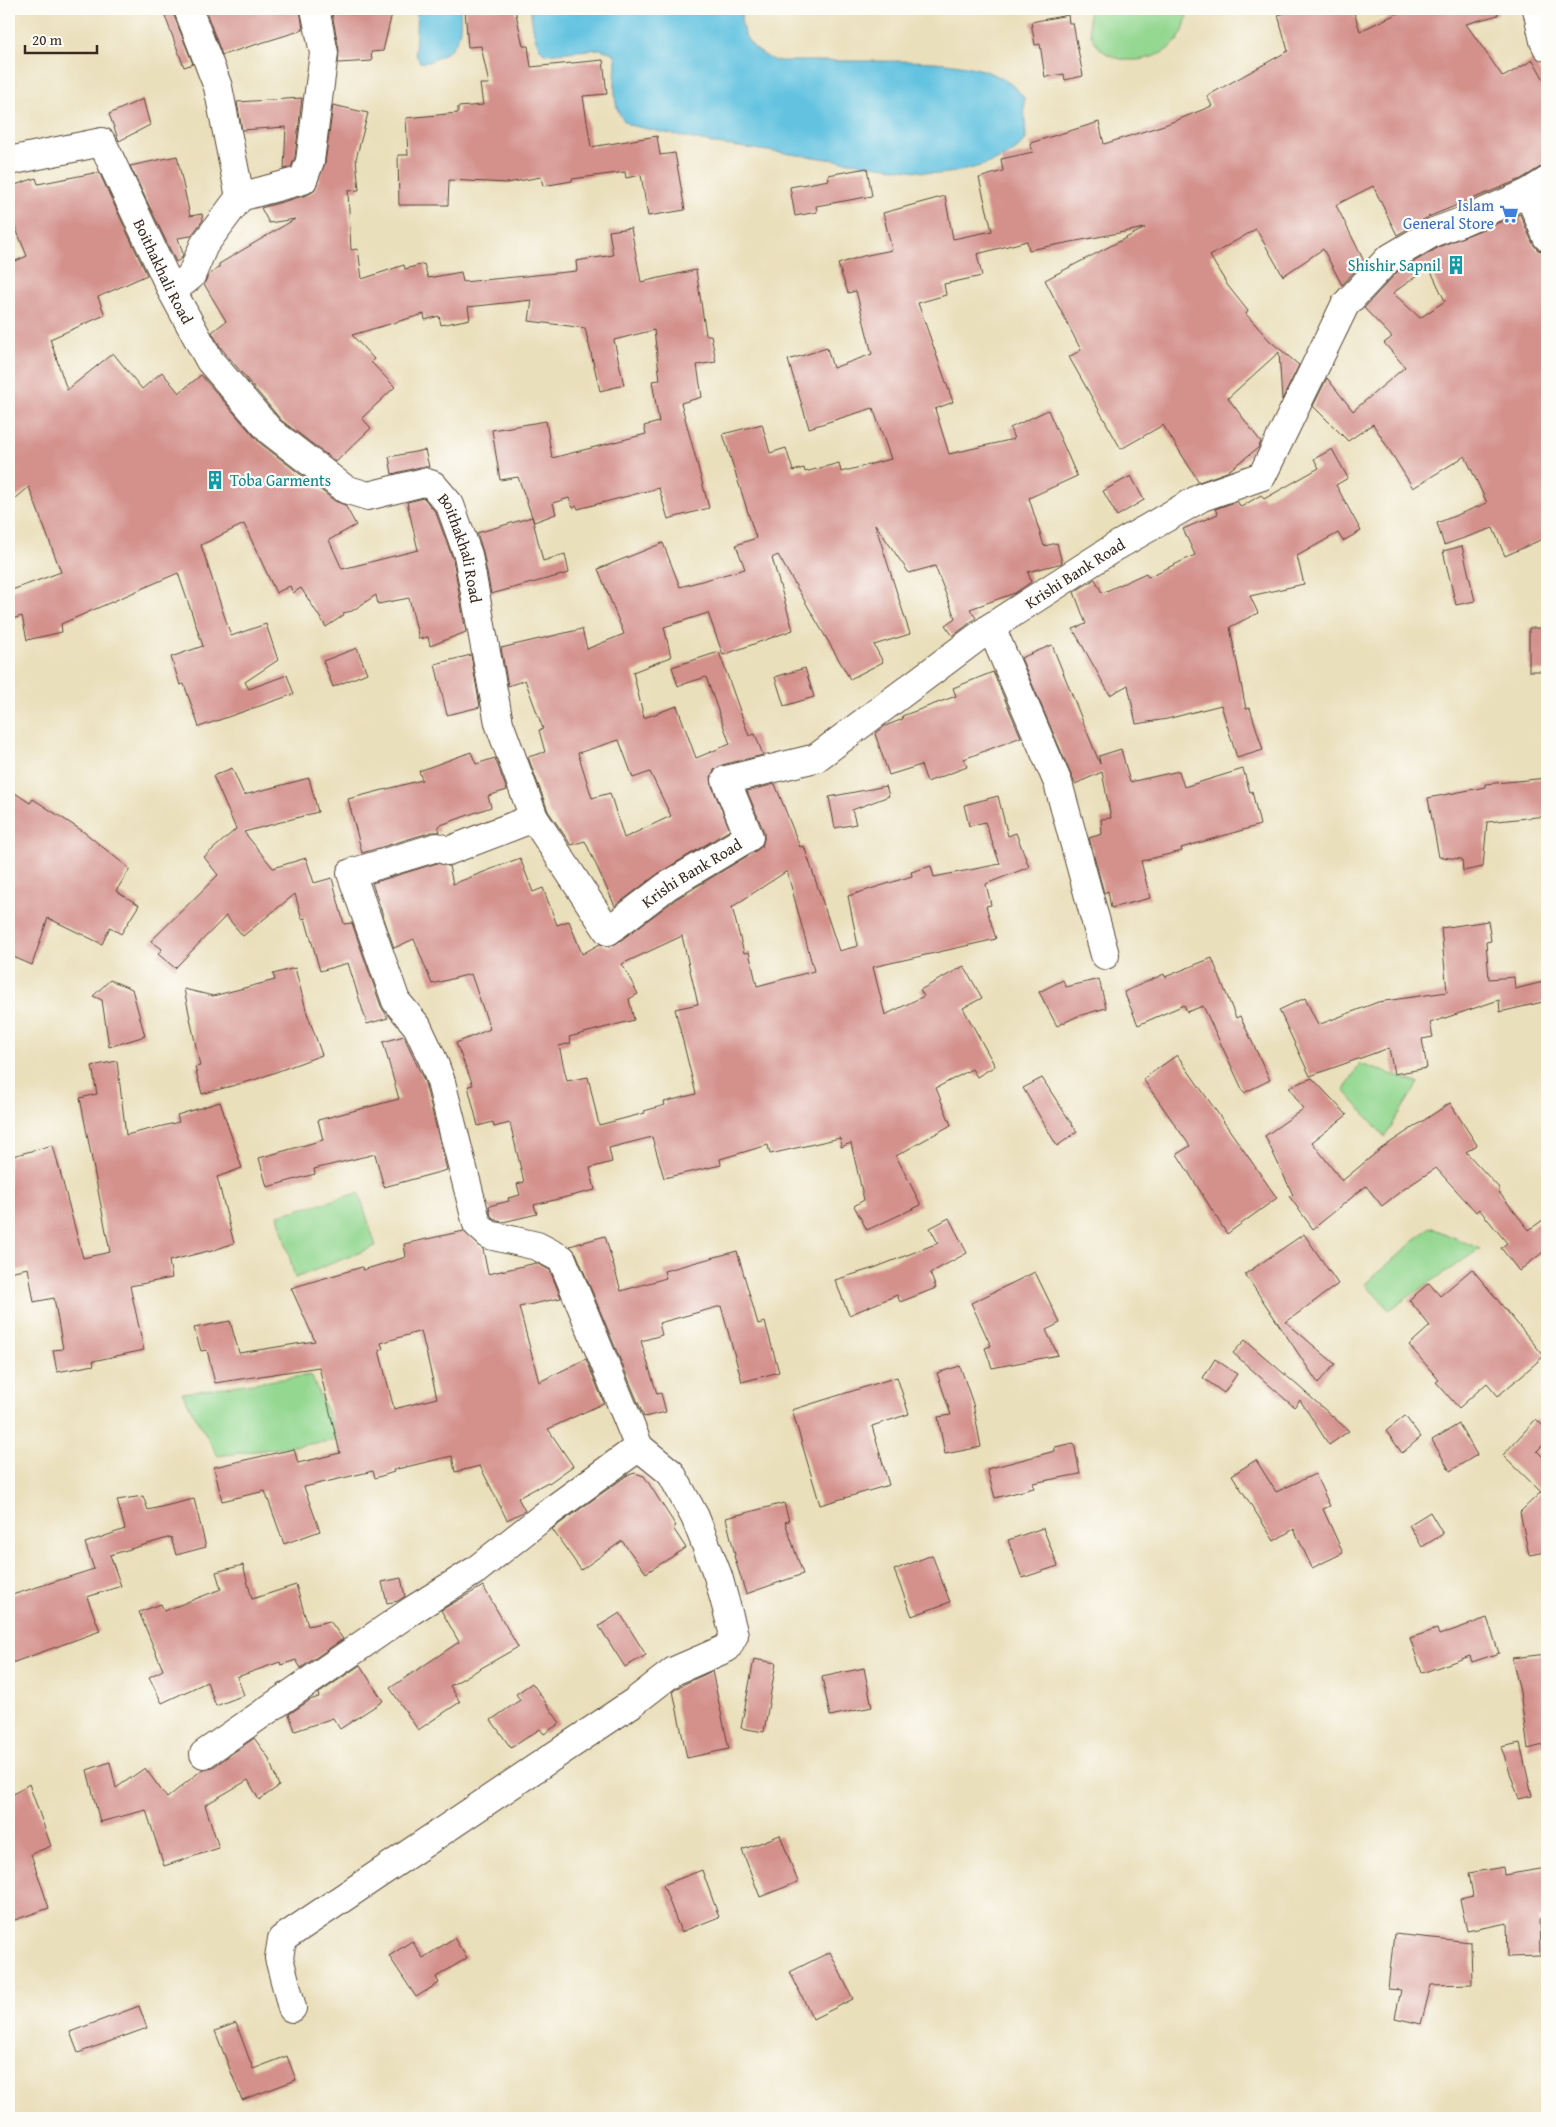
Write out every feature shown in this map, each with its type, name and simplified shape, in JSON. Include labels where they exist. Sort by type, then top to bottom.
[{"type":"street","points":[[188,9],[218,87],[240,197]]},
{"type":"street","points":[[172,291],[191,276],[204,245],[240,197],[303,180],[310,161],[324,52],[315,9]]},
{"type":"street","points":[[1536,9],[1547,47]]},
{"type":"street","name":"Boithakhali Road","points":[[9,161],[102,142],[172,291],[210,360],[270,430],[345,489],[368,496],[424,482],[433,485],[450,505],[468,555],[498,723],[534,818],[608,931]]},
{"type":"street","points":[[1538,187],[1547,237]]},
{"type":"street","name":"Krishi Bank Road","points":[[608,931],[667,886],[749,837],[726,780],[816,758],[991,627],[1115,547],[1202,497],[1262,476],[1345,305],[1388,259],[1434,232],[1461,222],[1538,187]]},
{"type":"street","points":[[991,627],[1058,783],[1105,955]]},
{"type":"street","points":[[292,2008],[280,1958],[282,1939],[634,1702],[674,1671],[727,1648],[734,1635],[718,1576],[695,1517],[671,1473],[639,1447],[562,1259],[537,1246],[489,1235],[478,1224],[441,1082],[417,1026],[396,1001],[351,873],[438,848],[448,851],[534,818]]},
{"type":"street","points":[[204,1754],[411,1611],[476,1570],[544,1516],[639,1447]]},
{"type":"green space","points":[[1089,9],[1187,9],[1187,13],[1185,24],[1179,37],[1170,48],[1157,55],[1143,59],[1128,60],[1114,57],[1102,50],[1093,39],[1089,21]]},
{"type":"green space","points":[[1360,1064],[1418,1083],[1385,1137],[1344,1090]]},
{"type":"green space","points":[[359,1193],[376,1246],[295,1278],[278,1215]]},
{"type":"green space","points":[[1430,1227],[1480,1249],[1389,1310],[1365,1284]]},
{"type":"green space","points":[[311,1375],[339,1440],[218,1456],[182,1393]]},
{"type":"water","points":[[417,9],[460,9],[460,31],[456,43],[452,48],[428,62],[420,62],[415,53]]},
{"type":"water","points":[[530,9],[742,9],[742,27],[748,41],[753,47],[775,61],[907,61],[952,64],[974,68],[994,74],[1011,84],[1024,98],[1026,139],[1020,147],[987,164],[961,171],[939,174],[716,144],[629,125],[623,119],[616,103],[616,58],[613,53],[600,49],[545,54],[536,39]]},
{"type":"building","points":[[205,9],[300,9],[303,30],[222,55]]},
{"type":"building","points":[[331,9],[393,9],[383,51],[371,52],[372,61],[338,63],[339,50]]},
{"type":"building","points":[[465,9],[515,9],[523,46],[528,46],[531,67],[603,60],[607,94],[583,96],[591,147],[657,136],[660,155],[675,153],[685,210],[648,216],[641,175],[626,178],[625,172],[572,179],[572,181],[543,186],[541,177],[507,183],[449,180],[448,205],[399,205],[398,155],[408,155],[406,118],[458,113],[458,107],[483,105],[480,84],[489,84],[481,46],[468,47]]},
{"type":"building","points":[[1298,9],[1353,9],[1360,31],[1407,9],[1497,9],[1498,15],[1466,24],[1503,77],[1533,60],[1547,85],[1547,166],[1539,168],[1521,179],[1428,217],[1397,235],[1373,186],[1336,205],[1364,261],[1342,285],[1323,249],[1283,276],[1256,229],[1210,256],[1228,286],[1248,311],[1246,314],[1270,341],[1299,365],[1282,400],[1279,352],[1228,398],[1261,442],[1258,448],[1227,472],[1199,482],[1163,425],[1121,449],[1069,357],[1081,350],[1045,280],[1145,228],[1029,250],[1027,241],[977,254],[982,276],[944,284],[946,295],[918,303],[953,402],[935,409],[949,454],[1014,439],[1010,428],[1048,410],[1077,476],[1029,498],[1044,546],[1057,543],[1062,563],[1028,572],[1031,582],[1015,593],[970,609],[976,618],[953,636],[945,625],[955,618],[935,566],[909,573],[875,524],[910,634],[874,645],[883,662],[850,679],[778,555],[772,558],[793,630],[723,655],[708,613],[664,627],[671,657],[633,672],[644,718],[677,706],[696,758],[730,744],[706,677],[678,686],[672,667],[719,652],[749,736],[755,734],[763,755],[722,765],[714,770],[711,777],[712,786],[730,830],[659,873],[615,906],[585,841],[571,845],[548,811],[528,757],[545,752],[539,730],[543,729],[525,680],[508,686],[501,648],[582,629],[587,649],[624,634],[598,569],[663,543],[680,587],[745,569],[736,545],[756,538],[723,434],[762,424],[770,453],[786,448],[793,471],[804,468],[805,472],[839,463],[841,472],[891,459],[873,408],[809,428],[788,360],[827,348],[833,368],[872,354],[856,291],[848,293],[838,264],[892,250],[883,213],[945,196],[953,239],[992,231],[979,178],[1003,171],[1001,159],[1033,152],[1030,143],[1099,122],[1104,144],[1167,124],[1212,106],[1207,96],[1288,51],[1278,15]],"holes":[[[619,740],[633,778],[650,772],[671,816],[624,838],[610,793],[592,798],[578,753]]]},
{"type":"building","points":[[173,13],[193,64],[184,67],[165,16]]},
{"type":"building","points":[[1068,15],[1069,23],[1073,23],[1083,76],[1065,80],[1064,74],[1045,77],[1040,44],[1035,45],[1031,22]]},
{"type":"building","points":[[302,98],[295,157],[291,167],[284,169],[286,127],[242,130],[237,102]]},
{"type":"building","points":[[143,99],[150,125],[119,141],[109,114]]},
{"type":"building","points":[[333,105],[368,113],[356,159],[359,190],[348,191],[351,250],[358,249],[362,279],[404,265],[405,269],[424,264],[428,278],[461,272],[463,282],[577,271],[576,261],[613,255],[609,231],[631,228],[641,282],[696,270],[706,335],[711,335],[716,362],[697,365],[702,397],[681,403],[709,508],[668,519],[659,488],[578,509],[577,506],[573,508],[569,498],[553,503],[556,514],[534,522],[518,477],[500,480],[492,430],[546,421],[552,458],[646,434],[644,426],[659,422],[652,381],[660,380],[654,330],[614,340],[624,385],[600,391],[585,328],[529,321],[532,300],[468,307],[470,319],[441,325],[439,316],[425,320],[424,314],[352,335],[374,359],[371,362],[395,387],[362,418],[371,428],[336,462],[281,420],[221,348],[212,332],[226,321],[204,284],[208,276],[219,267],[219,264],[295,219],[269,223],[261,208],[307,195],[314,191],[325,163]]},
{"type":"building","points":[[177,156],[190,216],[202,214],[203,220],[191,236],[178,238],[183,254],[181,259],[176,262],[130,166]]},
{"type":"building","points":[[867,168],[872,196],[816,206],[817,212],[795,216],[790,187],[829,180],[828,175]]},
{"type":"building","points":[[99,172],[147,275],[98,297],[105,315],[50,339],[67,390],[113,353],[142,389],[162,372],[179,393],[201,375],[260,443],[335,501],[345,505],[356,525],[329,540],[342,569],[418,550],[407,502],[424,498],[436,513],[453,559],[466,632],[430,646],[428,637],[419,639],[409,598],[378,604],[376,595],[352,611],[343,613],[344,615],[326,627],[301,588],[293,593],[290,586],[276,593],[244,524],[201,545],[231,636],[266,624],[278,660],[245,682],[249,689],[287,675],[294,694],[199,727],[184,684],[180,685],[171,657],[203,646],[178,573],[61,624],[62,632],[27,640],[22,616],[9,620],[9,591],[61,572],[29,487],[9,504],[9,264],[27,256],[14,224],[9,226],[9,187],[36,178],[38,184]]},
{"type":"building","points":[[1520,214],[1533,244],[1538,250],[1547,252],[1547,537],[1505,556],[1493,528],[1444,545],[1437,523],[1487,503],[1465,456],[1413,488],[1373,424],[1348,441],[1313,406],[1327,378],[1353,411],[1405,367],[1384,343],[1392,337],[1364,308],[1398,271],[1441,246]],"holes":[[[1429,267],[1445,301],[1420,318],[1393,293]]]},
{"type":"building","points":[[1332,449],[1348,478],[1336,485],[1361,531],[1343,541],[1338,533],[1297,556],[1304,584],[1250,596],[1258,613],[1230,627],[1246,709],[1250,708],[1263,750],[1237,758],[1221,705],[1167,719],[1136,724],[1128,685],[1110,695],[1073,629],[1086,624],[1074,592],[1095,579],[1102,593],[1146,573],[1148,577],[1195,555],[1183,529],[1218,514],[1215,509],[1237,501],[1241,507],[1261,495],[1264,499],[1319,468],[1314,459]]},
{"type":"building","points":[[425,450],[429,467],[420,467],[392,474],[389,457]]},
{"type":"building","points":[[1131,476],[1144,500],[1117,516],[1103,491]]},
{"type":"building","points":[[532,517],[543,561],[565,554],[569,573],[491,594],[483,552],[477,533]]},
{"type":"building","points":[[1462,546],[1475,601],[1456,605],[1443,551]]},
{"type":"building","points":[[1529,628],[1547,628],[1547,671],[1529,671]]},
{"type":"building","points":[[1052,645],[1100,764],[1099,756],[1121,749],[1130,782],[1179,771],[1184,787],[1243,769],[1250,792],[1252,791],[1260,825],[1181,848],[1182,851],[1141,861],[1150,898],[1111,908],[1108,891],[1104,893],[1089,838],[1102,834],[1101,819],[1111,818],[1102,772],[1075,784],[1021,658]]},
{"type":"building","points":[[357,648],[367,673],[333,687],[323,661]]},
{"type":"building","points":[[471,655],[480,707],[447,715],[435,664]]},
{"type":"building","points":[[805,668],[814,697],[784,706],[775,677]]},
{"type":"building","points":[[993,672],[1021,737],[964,759],[967,767],[927,782],[921,765],[889,775],[875,734],[885,726],[903,719],[902,716],[956,696],[953,688]]},
{"type":"building","points":[[471,752],[476,764],[495,758],[507,790],[488,796],[491,807],[438,826],[440,832],[432,832],[362,853],[348,799],[422,780],[419,771]]},
{"type":"building","points":[[232,768],[244,795],[309,778],[318,812],[244,832],[273,868],[306,858],[314,883],[332,878],[344,924],[352,923],[381,1006],[388,1018],[367,1024],[348,963],[320,971],[305,918],[302,919],[295,894],[243,936],[226,916],[175,968],[158,954],[162,949],[151,941],[218,875],[204,857],[236,829],[213,776]]},
{"type":"building","points":[[1547,778],[1547,816],[1487,822],[1483,867],[1463,871],[1462,859],[1439,857],[1428,798],[1485,787],[1485,784]]},
{"type":"building","points":[[775,784],[800,847],[804,846],[839,951],[858,946],[848,896],[912,876],[911,872],[931,866],[934,877],[1000,864],[985,822],[969,826],[964,805],[998,796],[1008,836],[1016,833],[1029,867],[986,884],[991,905],[986,906],[996,939],[873,967],[885,1015],[924,996],[920,990],[964,966],[982,998],[963,1008],[995,1066],[977,1077],[972,1069],[936,1088],[951,1125],[896,1156],[921,1205],[867,1230],[854,1206],[864,1200],[851,1143],[841,1147],[840,1138],[770,1154],[768,1145],[720,1159],[721,1165],[664,1178],[652,1137],[609,1148],[612,1162],[590,1168],[595,1190],[534,1205],[537,1214],[503,1222],[497,1221],[491,1216],[489,1206],[509,1201],[508,1198],[520,1195],[517,1184],[524,1182],[510,1123],[494,1127],[493,1122],[478,1126],[468,1086],[473,1085],[456,1043],[490,1029],[471,974],[432,984],[414,939],[394,948],[372,883],[437,863],[449,866],[453,884],[520,858],[533,892],[543,888],[557,925],[569,921],[582,954],[600,944],[609,947],[617,943],[676,899],[762,846],[764,832],[747,791]],"holes":[[[787,871],[814,971],[757,986],[749,952],[744,953],[732,907]],[[682,936],[698,1004],[675,1009],[696,1094],[664,1102],[665,1105],[644,1111],[645,1113],[599,1125],[588,1077],[567,1081],[559,1046],[571,1043],[569,1037],[634,1020],[629,999],[638,994],[622,964]]]},
{"type":"building","points":[[886,786],[889,796],[852,810],[856,824],[835,828],[829,797]]},
{"type":"building","points":[[9,789],[30,803],[33,799],[84,832],[130,869],[116,891],[139,905],[121,934],[110,927],[102,944],[48,918],[32,965],[9,955]]},
{"type":"building","points":[[1488,921],[1491,941],[1486,942],[1489,979],[1514,977],[1515,989],[1547,981],[1547,1001],[1500,1012],[1499,1000],[1430,1023],[1433,1037],[1422,1039],[1427,1068],[1394,1074],[1389,1048],[1310,1076],[1279,1010],[1305,998],[1318,1025],[1378,1002],[1447,992],[1441,928]]},
{"type":"building","points":[[1212,958],[1236,1018],[1240,1016],[1270,1080],[1244,1093],[1203,1006],[1187,1012],[1184,1005],[1138,1025],[1124,992],[1164,974],[1165,977]]},
{"type":"building","points":[[295,968],[307,1013],[322,1055],[254,1080],[202,1094],[195,1067],[200,1066],[184,989],[213,996],[275,980],[273,974]]},
{"type":"building","points":[[1099,979],[1106,1008],[1078,1016],[1057,1026],[1039,992],[1063,980],[1066,987]]},
{"type":"building","points":[[110,980],[132,989],[145,1036],[109,1047],[102,1000],[93,996]]},
{"type":"building","points":[[404,1036],[425,1083],[447,1170],[384,1187],[375,1154],[314,1169],[315,1174],[267,1187],[259,1158],[323,1140],[318,1120],[399,1099],[383,1042]]},
{"type":"building","points":[[1177,1055],[1277,1198],[1227,1234],[1177,1154],[1190,1146],[1143,1079]]},
{"type":"building","points":[[117,1061],[126,1135],[179,1122],[177,1115],[220,1102],[242,1168],[217,1177],[234,1243],[209,1252],[169,1261],[172,1278],[130,1286],[144,1350],[93,1361],[94,1365],[57,1372],[53,1350],[63,1349],[54,1298],[34,1302],[28,1268],[9,1272],[9,1157],[53,1145],[83,1258],[110,1252],[80,1098],[97,1094],[92,1066]]},
{"type":"building","points":[[1042,1078],[1077,1132],[1057,1146],[1023,1088]]},
{"type":"building","points":[[1312,1078],[1347,1115],[1312,1142],[1342,1181],[1382,1148],[1450,1103],[1477,1145],[1466,1152],[1500,1189],[1498,1191],[1529,1230],[1547,1217],[1547,1249],[1519,1271],[1501,1248],[1507,1243],[1479,1209],[1476,1212],[1436,1168],[1382,1206],[1366,1186],[1313,1229],[1289,1196],[1293,1195],[1265,1136],[1303,1109],[1289,1087]]},
{"type":"building","points":[[949,1218],[967,1253],[930,1273],[936,1288],[900,1302],[897,1295],[849,1315],[835,1280],[874,1268],[938,1243],[930,1228]]},
{"type":"building","points":[[464,1231],[483,1249],[488,1274],[536,1263],[550,1270],[561,1298],[519,1307],[539,1382],[586,1359],[604,1403],[548,1429],[573,1466],[549,1483],[518,1498],[525,1511],[507,1520],[480,1466],[455,1472],[452,1456],[393,1470],[394,1472],[375,1478],[373,1471],[304,1487],[320,1531],[284,1544],[265,1491],[222,1501],[214,1467],[294,1449],[298,1463],[340,1453],[319,1367],[215,1383],[207,1350],[201,1351],[194,1328],[230,1321],[239,1353],[315,1341],[291,1288],[362,1267],[363,1270],[406,1257],[404,1244]],"holes":[[[421,1331],[437,1398],[394,1409],[379,1350],[383,1349],[381,1343]]]},
{"type":"building","points":[[1304,1234],[1338,1284],[1286,1322],[1335,1364],[1318,1383],[1245,1274]]},
{"type":"building","points":[[605,1236],[621,1291],[666,1278],[664,1271],[737,1251],[758,1324],[765,1322],[779,1372],[742,1382],[721,1306],[659,1323],[662,1335],[641,1341],[657,1394],[661,1393],[666,1412],[644,1417],[576,1253],[570,1246]]},
{"type":"building","points":[[1472,1269],[1544,1356],[1498,1396],[1487,1383],[1459,1408],[1436,1382],[1439,1380],[1409,1345],[1430,1326],[1409,1300],[1429,1283],[1440,1296]]},
{"type":"building","points":[[1035,1272],[1060,1323],[1046,1330],[1058,1355],[992,1368],[985,1348],[991,1346],[971,1303]]},
{"type":"building","points":[[1245,1340],[1349,1431],[1329,1445],[1300,1400],[1294,1407],[1233,1353]]},
{"type":"building","points":[[1215,1359],[1237,1374],[1224,1393],[1203,1378]]},
{"type":"building","points":[[960,1366],[973,1404],[981,1447],[945,1454],[938,1417],[951,1415],[937,1373]]},
{"type":"building","points":[[897,1377],[909,1414],[872,1426],[889,1485],[820,1505],[792,1410]]},
{"type":"building","points":[[1405,1416],[1421,1437],[1402,1453],[1386,1431]]},
{"type":"building","points":[[1536,1419],[1547,1430],[1547,1441],[1537,1451],[1547,1461],[1547,1552],[1529,1555],[1520,1512],[1541,1492],[1503,1455]]},
{"type":"building","points":[[1459,1424],[1477,1455],[1450,1471],[1432,1440]]},
{"type":"building","points":[[1074,1443],[1080,1474],[1033,1483],[1034,1488],[995,1498],[987,1469],[1055,1451],[1055,1447]]},
{"type":"building","points":[[1256,1460],[1276,1492],[1315,1474],[1330,1506],[1323,1509],[1343,1553],[1312,1568],[1294,1529],[1274,1541],[1232,1475]]},
{"type":"building","points":[[635,1473],[644,1476],[676,1526],[673,1528],[686,1548],[646,1573],[622,1541],[581,1570],[552,1529],[626,1476]]},
{"type":"building","points":[[143,1496],[148,1510],[194,1499],[206,1547],[176,1555],[171,1537],[110,1555],[121,1586],[87,1597],[100,1631],[9,1664],[9,1596],[94,1569],[85,1543],[125,1529],[117,1500]]},
{"type":"building","points":[[784,1503],[789,1521],[785,1522],[803,1574],[746,1594],[734,1556],[726,1518]]},
{"type":"building","points":[[1430,1512],[1443,1534],[1422,1547],[1409,1525]]},
{"type":"building","points":[[1043,1528],[1058,1566],[1022,1578],[1008,1540]]},
{"type":"building","points":[[932,1555],[950,1602],[912,1616],[894,1570]]},
{"type":"building","points":[[243,1565],[252,1599],[296,1585],[308,1626],[330,1621],[343,1639],[301,1668],[296,1660],[281,1665],[280,1662],[237,1677],[244,1695],[216,1706],[207,1682],[162,1703],[149,1677],[163,1670],[139,1612],[161,1604],[164,1611],[221,1589],[216,1572]]},
{"type":"building","points":[[401,1578],[405,1596],[398,1601],[387,1603],[382,1582]]},
{"type":"building","points":[[483,1586],[518,1647],[450,1686],[460,1702],[418,1730],[390,1688],[459,1642],[441,1610]]},
{"type":"building","points":[[620,1613],[646,1655],[625,1667],[599,1626]]},
{"type":"building","points":[[1487,1618],[1499,1653],[1472,1662],[1470,1656],[1422,1673],[1410,1638],[1437,1629],[1439,1635]]},
{"type":"building","points":[[1547,1654],[1547,1744],[1528,1749],[1520,1692],[1512,1658]]},
{"type":"building","points":[[754,1659],[776,1663],[764,1732],[741,1728]]},
{"type":"building","points":[[360,1665],[383,1701],[340,1729],[333,1718],[295,1731],[289,1714],[310,1700],[319,1697],[318,1694]]},
{"type":"building","points":[[864,1668],[872,1707],[830,1716],[822,1677]]},
{"type":"building","points":[[712,1671],[729,1749],[687,1758],[673,1691]]},
{"type":"building","points":[[532,1683],[560,1723],[544,1734],[540,1729],[511,1748],[491,1720],[520,1700],[516,1694]]},
{"type":"building","points":[[254,1738],[268,1757],[279,1786],[259,1800],[248,1780],[205,1805],[219,1848],[164,1866],[146,1810],[100,1822],[87,1770],[110,1762],[116,1788],[145,1768],[167,1798],[203,1769],[213,1767]]},
{"type":"building","points":[[1520,1743],[1532,1796],[1519,1799],[1501,1747]]},
{"type":"building","points":[[29,1784],[51,1846],[31,1854],[49,1908],[9,1922],[9,1797]]},
{"type":"building","points":[[780,1835],[798,1882],[760,1897],[742,1850]]},
{"type":"building","points":[[1503,1867],[1504,1875],[1547,1868],[1547,1917],[1539,1919],[1540,1956],[1508,1957],[1507,1923],[1467,1931],[1460,1899],[1473,1896],[1469,1873]]},
{"type":"building","points":[[702,1870],[719,1917],[681,1932],[663,1885]]},
{"type":"building","points":[[1394,1934],[1471,1942],[1472,1984],[1431,1985],[1421,2024],[1395,2018],[1401,1990],[1388,1989]]},
{"type":"building","points":[[454,1938],[467,1958],[436,1977],[439,1983],[416,1997],[389,1956],[412,1941],[423,1958]]},
{"type":"building","points":[[830,1952],[853,1999],[813,2019],[790,1972]]},
{"type":"building","points":[[139,2006],[147,2028],[78,2053],[70,2032]]},
{"type":"building","points":[[236,2023],[253,2069],[287,2056],[296,2080],[242,2100],[215,2031]]},
{"type":"place","name":"Islam General Store","points":[[1509,214]]},
{"type":"place","name":"Shishir Sapnil","points":[[1456,265]]},
{"type":"place","name":"Toba Garments","points":[[215,480]]}]
